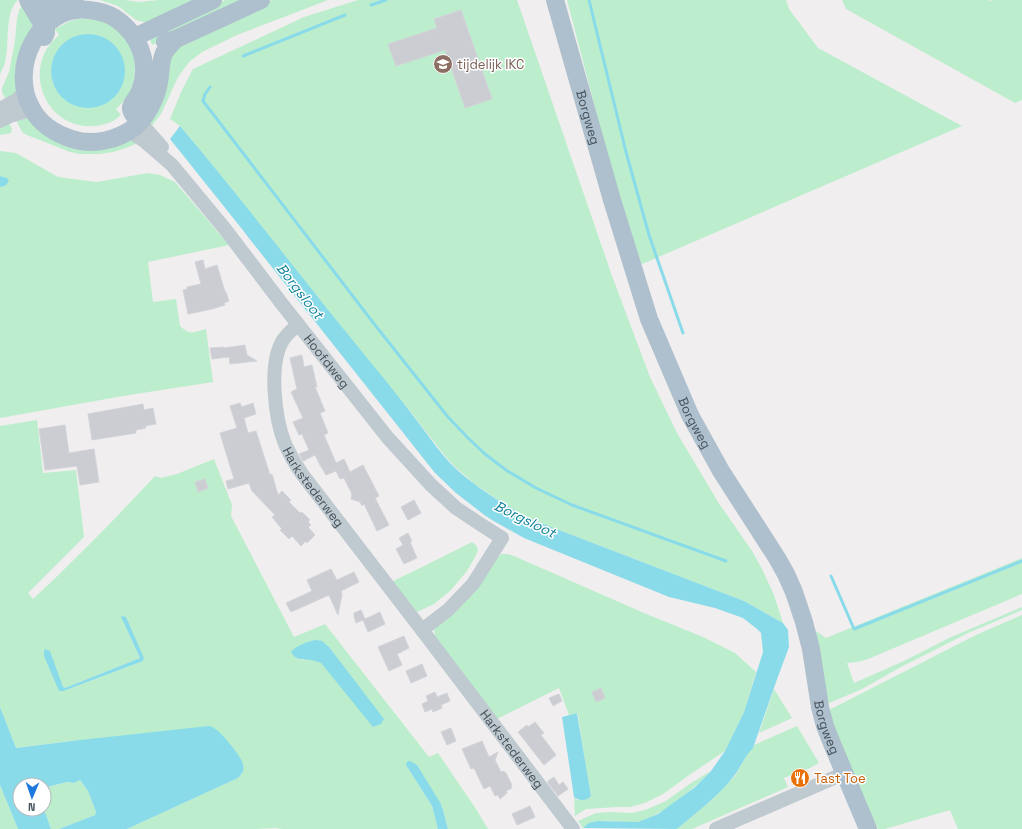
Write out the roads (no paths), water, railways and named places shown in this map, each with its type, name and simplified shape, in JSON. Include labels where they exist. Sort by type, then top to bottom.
[{"type":"main road","points":[[28,0],[44,26],[46,30],[34,58],[32,77],[37,108],[41,120],[51,129],[63,136],[90,142],[104,141],[117,137],[149,108],[158,90],[160,81],[156,61],[147,43],[138,35],[113,16],[99,11],[84,9],[70,11],[56,17],[44,26],[31,45],[27,56],[24,74],[25,91],[37,108]]},
{"type":"main road","points":[[138,35],[213,0]]},
{"type":"main road","points":[[156,61],[176,39],[262,0]]},
{"type":"main road","name":"Borgweg","points":[[555,0],[612,200],[649,319],[690,415],[721,471],[786,574],[806,629],[811,649],[821,713],[833,746],[868,829]]},
{"type":"main road","points":[[47,2],[56,6],[76,2],[101,4],[112,7],[132,21],[138,35],[144,65],[143,80],[131,108],[134,123]]},
{"type":"street","points":[[0,109],[17,100],[25,91]]},
{"type":"street","points":[[0,121],[10,116],[37,108]]},
{"type":"street","name":"Hoofdweg","points":[[134,123],[143,140],[172,165],[225,229],[388,438],[431,485],[456,508],[502,538],[473,584],[448,610],[422,630]]},
{"type":"street","name":"Harkstederweg","points":[[298,324],[284,339],[277,354],[274,371],[274,390],[279,420],[285,443],[294,462],[573,829]]},
{"type":"street","points":[[716,829],[845,773]]},
{"type":"water","points":[[88,34],[102,37],[114,45],[122,57],[125,71],[122,85],[114,97],[102,105],[88,108],[74,105],[62,97],[54,85],[51,71],[54,57],[62,45],[74,37]]},
{"type":"water","name":"Borgsloot","points":[[180,126],[391,387],[440,451],[462,474],[491,496],[533,520],[744,601],[783,623],[788,630],[789,647],[753,748],[734,776],[722,790],[708,804],[678,828],[583,828],[589,823],[598,821],[638,822],[658,814],[694,788],[711,771],[725,751],[744,712],[763,652],[761,633],[743,618],[715,608],[669,597],[524,538],[492,520],[456,493],[435,473],[170,139]]},
{"type":"water","points":[[0,176],[7,178],[9,181],[5,186],[0,187]]},
{"type":"water","points":[[121,617],[126,617],[144,658],[143,661],[66,690],[59,691],[44,656],[45,649],[50,651],[63,687],[65,688],[140,658]]},
{"type":"water","points":[[315,640],[322,641],[329,647],[384,719],[381,724],[373,727],[321,663],[297,658],[291,652],[305,643]]},
{"type":"water","points":[[0,707],[16,748],[209,726],[218,731],[226,739],[240,757],[244,766],[242,773],[238,778],[127,829],[59,829],[95,815],[96,812],[88,791],[80,780],[74,783],[67,782],[52,786],[52,777],[12,777],[12,814],[0,785]]},
{"type":"water","points":[[577,713],[591,796],[583,800],[574,797],[562,717]]},
{"type":"water","points":[[408,761],[417,765],[441,804],[448,829],[438,829],[432,806],[406,765]]},
{"type":"water","points":[[13,817],[47,817],[51,829],[18,829]]},
{"type":"waterway","points":[[371,5],[386,0]]},
{"type":"waterway","points":[[589,0],[626,152],[649,235],[683,333]]},
{"type":"waterway","points":[[243,56],[345,15]]},
{"type":"waterway","points":[[210,87],[205,94],[203,101],[375,325],[448,417],[485,454],[506,470],[536,488],[572,505],[726,561]]},
{"type":"waterway","points":[[831,576],[854,629],[1022,561]]},
{"type":"place","name":"tijdelijk IKC","points":[[443,64]]},
{"type":"place","name":"Tast Toe","points":[[800,778]]}]
